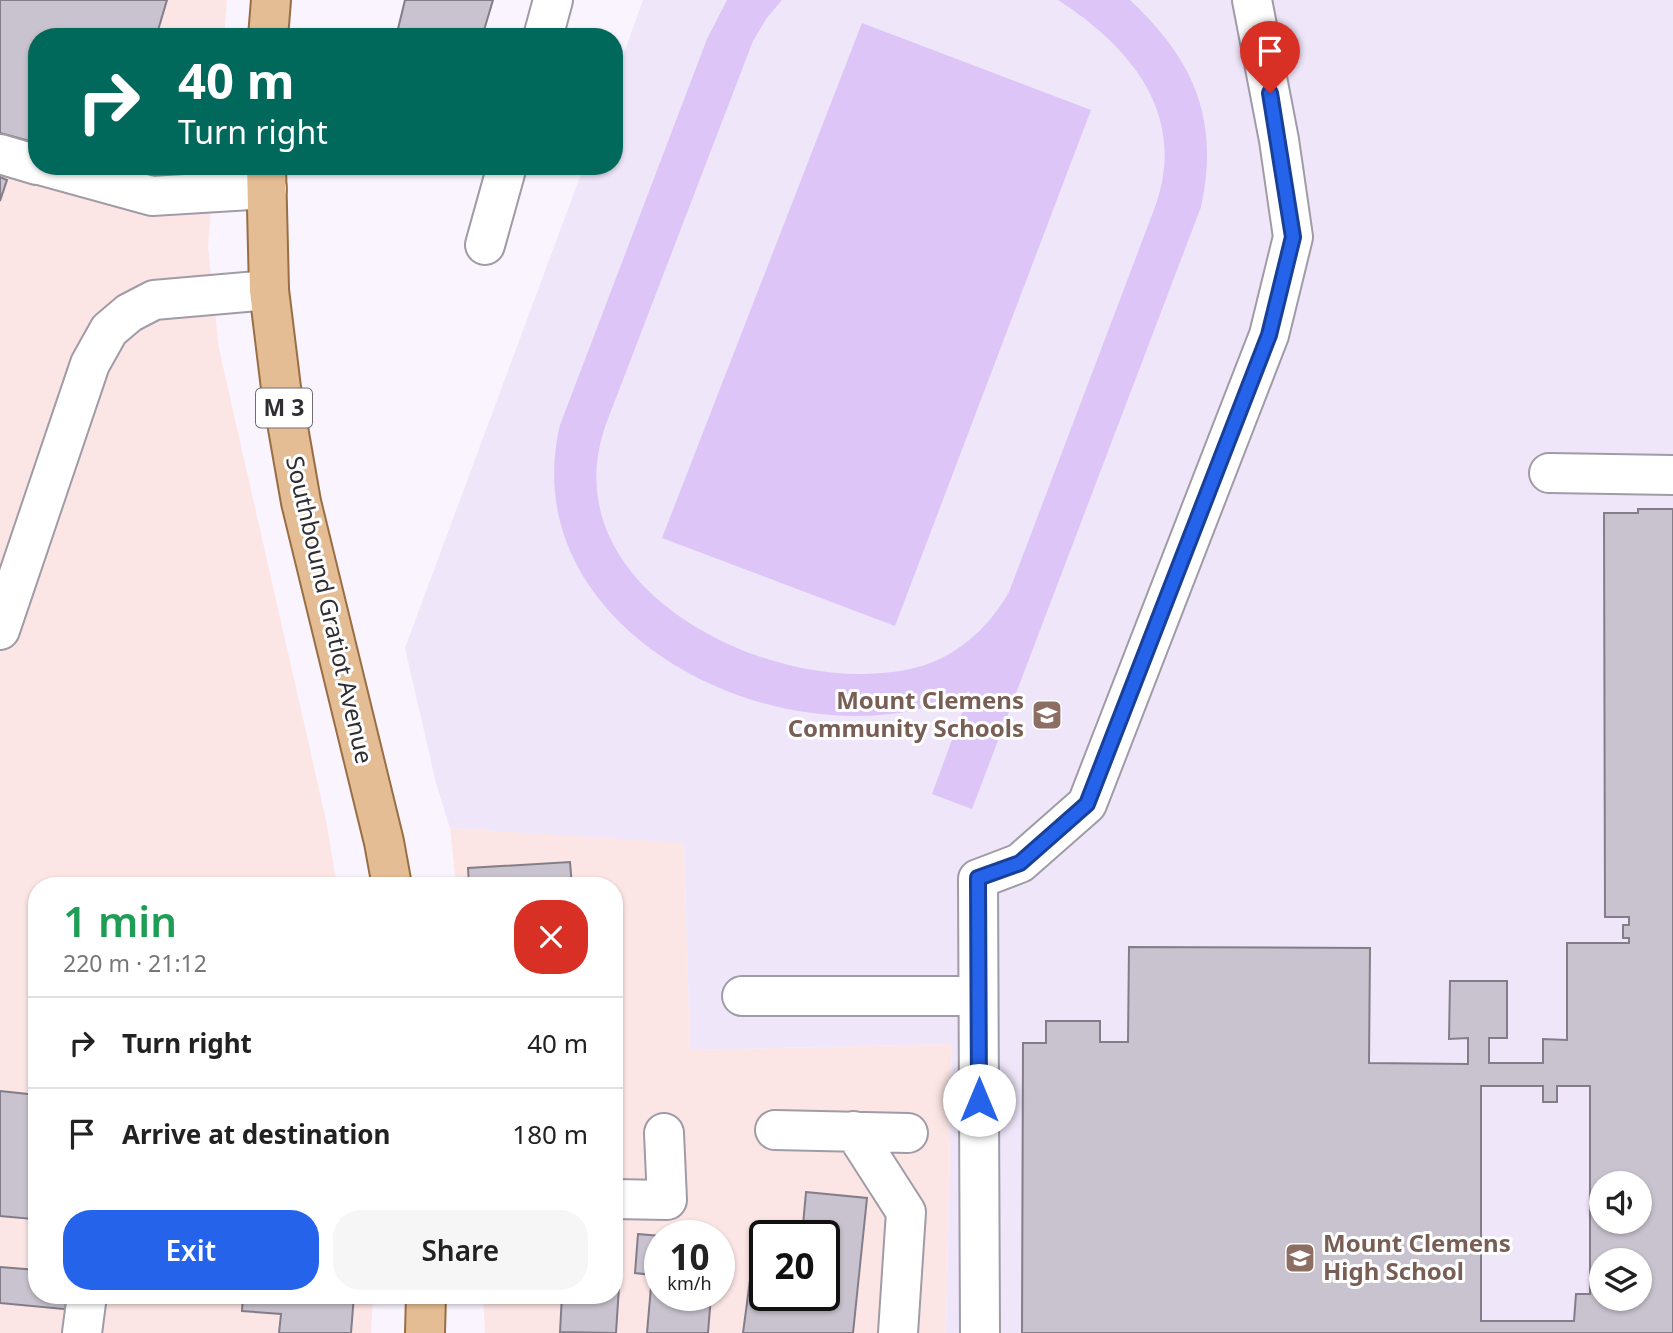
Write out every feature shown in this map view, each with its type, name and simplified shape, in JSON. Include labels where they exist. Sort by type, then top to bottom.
[{"type":"main road","points":[[269,28],[271,0]]},
{"type":"main road","name":"Southbound Gratiot Avenue","points":[[266,178],[269,290],[281,388],[301,502],[381,829],[390,877]]},
{"type":"main road","points":[[425,1333],[426,1304]]},
{"type":"street","points":[[545,28],[553,0]]},
{"type":"street","points":[[980,1333],[978,878],[1020,863],[1087,804],[1269,335],[1293,237],[1279,140],[1252,0]]},
{"type":"street","points":[[0,155],[28,162]]},
{"type":"street","points":[[76,175],[152,196],[266,178]]},
{"type":"street","points":[[485,245],[504,175]]},
{"type":"street","points":[[0,630],[90,364],[110,330],[129,313],[154,300],[269,290]]},
{"type":"street","points":[[1549,473],[1673,475]]},
{"type":"street","points":[[742,996],[978,996]]},
{"type":"street","points":[[775,1130],[908,1133]]},
{"type":"street","points":[[854,1131],[906,1212],[898,1333]]},
{"type":"street","points":[[623,1199],[667,1200],[664,1133]]},
{"type":"street","points":[[82,1333],[86,1304]]},
{"type":"shaded area","points":[[0,0],[227,0],[225,28],[28,28],[28,175],[213,175],[208,247],[219,349],[326,820],[336,877],[28,877],[28,1304],[373,1304],[371,1333],[0,1333]]},
{"type":"shaded area","name":"Mount Clemens Community Schools","points":[[643,0],[1673,0],[1673,1333],[946,1333],[952,1044],[690,1050],[684,843],[450,828],[436,783],[405,648],[581,175],[623,175],[623,56]]},
{"type":"shaded area","points":[[727,0],[782,0],[753,41],[606,424],[596,479],[606,528],[630,571],[667,607],[713,636],[763,658],[815,670],[865,674],[894,672],[924,665],[942,658],[962,645],[996,612],[1009,592],[1155,207],[1163,174],[1164,143],[1158,114],[1147,87],[1130,62],[1109,40],[1058,0],[1130,0],[1171,45],[1197,93],[1207,146],[1201,207],[972,809],[932,794],[970,691],[901,712],[827,715],[752,700],[682,669],[622,625],[579,568],[556,501],[560,425],[707,39]]},
{"type":"shaded area","points":[[862,23],[1091,110],[895,626],[662,538]]},
{"type":"shaded area","points":[[450,828],[684,842],[690,1050],[952,1044],[946,1333],[485,1333],[483,1304],[623,1304],[623,877],[455,877]]},
{"type":"building","points":[[0,0],[167,0],[159,28],[28,28],[28,141],[0,133]]},
{"type":"building","points":[[405,0],[493,0],[485,28],[398,28]]},
{"type":"building","points":[[0,177],[7,180],[0,201]]},
{"type":"building","points":[[1673,509],[1673,1333],[1022,1333],[1023,1043],[1046,1043],[1046,1021],[1100,1021],[1100,1042],[1128,1042],[1129,947],[1370,948],[1369,1063],[1468,1064],[1468,1038],[1449,1039],[1450,981],[1507,981],[1507,1038],[1489,1038],[1489,1063],[1543,1063],[1543,1039],[1567,1040],[1567,943],[1629,943],[1629,938],[1623,938],[1623,925],[1629,925],[1629,917],[1605,917],[1604,513]],"holes":[[[1481,1086],[1543,1086],[1543,1102],[1557,1102],[1557,1086],[1590,1086],[1590,1171],[1652,1171],[1652,1234],[1590,1234],[1590,1248],[1652,1248],[1652,1311],[1589,1311],[1589,1294],[1576,1294],[1574,1321],[1481,1321]]]},
{"type":"building","points":[[570,862],[571,877],[468,877],[468,868]]},
{"type":"building","points":[[0,1091],[28,1094],[28,1219],[0,1216]]},
{"type":"building","points":[[806,1192],[867,1198],[853,1333],[743,1333],[749,1288],[749,1311],[840,1311],[840,1220],[803,1220]]},
{"type":"building","points":[[638,1234],[644,1235],[644,1274],[635,1273]]},
{"type":"building","points":[[0,1267],[28,1269],[28,1304],[75,1304],[74,1310],[0,1303]]},
{"type":"building","points":[[242,1304],[353,1304],[351,1333],[279,1333],[281,1314],[242,1311]]},
{"type":"building","points":[[562,1304],[618,1304],[616,1333],[560,1332]]},
{"type":"building","points":[[649,1311],[710,1311],[708,1333],[647,1333]]},
{"type":"place","name":"Mount Clemens Community Schools","points":[[1047,715]]},
{"type":"place","name":"Mount Clemens High School","points":[[1300,1258]]},
{"type":"route","points":[[979,1100],[978,878],[1020,863],[1087,804],[1269,335],[1293,237],[1270,93]]}]
